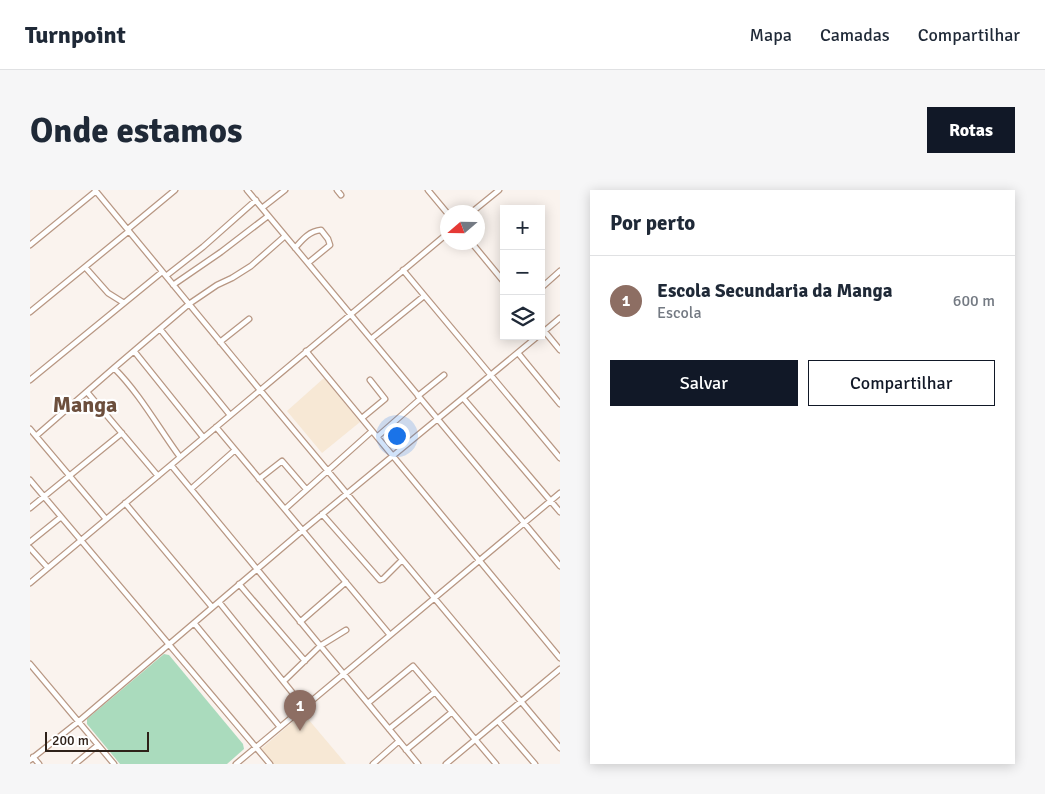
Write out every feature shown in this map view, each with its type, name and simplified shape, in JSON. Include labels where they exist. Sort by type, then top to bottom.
[{"type":"street","points":[[30,245],[96,190],[220,342],[560,748]]},
{"type":"street","points":[[30,312],[175,190]]},
{"type":"street","points":[[247,190],[560,566]]},
{"type":"street","points":[[262,208],[284,190]]},
{"type":"street","points":[[337,190],[341,195]]},
{"type":"street","points":[[428,190],[440,205]]},
{"type":"street","points":[[481,205],[499,190]]},
{"type":"street","points":[[166,276],[203,247],[256,200]]},
{"type":"street","points":[[173,285],[221,252],[268,216]]},
{"type":"street","points":[[295,248],[308,235],[321,230],[330,245],[308,264]]},
{"type":"street","points":[[36,436],[189,304],[217,285],[251,266],[285,236]]},
{"type":"street","points":[[30,583],[440,240]]},
{"type":"street","points":[[478,250],[500,277]]},
{"type":"street","points":[[85,267],[108,293],[124,302]]},
{"type":"street","points":[[403,270],[560,458]]},
{"type":"street","points":[[545,284],[560,271]]},
{"type":"street","points":[[30,380],[162,272]]},
{"type":"street","points":[[371,339],[424,296]]},
{"type":"street","points":[[220,342],[249,318]]},
{"type":"street","points":[[545,329],[560,318]]},
{"type":"street","points":[[160,329],[230,415]]},
{"type":"street","points":[[545,336],[560,350]]},
{"type":"street","points":[[39,764],[32,759],[322,514],[532,340]]},
{"type":"street","points":[[134,351],[203,438]]},
{"type":"street","points":[[306,351],[560,658]]},
{"type":"street","points":[[518,353],[560,404]]},
{"type":"street","points":[[114,368],[142,400],[180,457]]},
{"type":"street","points":[[377,437],[444,375]]},
{"type":"street","points":[[362,418],[385,399],[370,380]]},
{"type":"street","points":[[87,392],[158,476]]},
{"type":"street","points":[[463,398],[560,512]]},
{"type":"street","points":[[216,427],[390,635]]},
{"type":"street","points":[[30,429],[106,519]]},
{"type":"street","points":[[285,509],[372,431]]},
{"type":"street","points":[[30,508],[122,433]]},
{"type":"street","points":[[190,489],[235,450]]},
{"type":"street","points":[[259,479],[282,461],[306,489]]},
{"type":"street","points":[[171,465],[418,764]]},
{"type":"street","points":[[30,480],[270,764]]},
{"type":"street","points":[[236,764],[560,493]]},
{"type":"street","points":[[125,503],[212,607]]},
{"type":"street","points":[[322,514],[380,580],[402,560]]},
{"type":"street","points":[[30,542],[61,517]]},
{"type":"street","points":[[30,548],[48,568]]},
{"type":"street","points":[[300,622],[346,582]]},
{"type":"street","points":[[239,584],[304,661]]},
{"type":"street","points":[[219,602],[304,707]]},
{"type":"street","points":[[194,623],[280,726]]},
{"type":"street","points":[[284,681],[320,646],[346,630]]},
{"type":"street","points":[[30,664],[114,764]]},
{"type":"street","points":[[368,703],[413,666],[496,764]]},
{"type":"street","points":[[446,764],[560,669]]},
{"type":"street","points":[[554,674],[560,678]]},
{"type":"street","points":[[389,729],[435,692]]},
{"type":"street","points":[[406,750],[452,712]]},
{"type":"street","points":[[498,720],[535,764]]},
{"type":"street","points":[[373,764],[399,742]]},
{"type":"street","points":[[75,764],[98,745]]},
{"type":"shaded area","points":[[324,378],[360,422],[322,453],[287,411]]},
{"type":"shaded area","points":[[303,713],[346,764],[273,764],[261,749]]},
{"type":"green space","points":[[164,654],[169,655],[243,744],[244,749],[227,764],[120,764],[87,724],[87,719]]},
{"type":"place","name":"Escola Secundaria da Manga","points":[[300,731]]},
{"type":"district","name":"Manga","points":[[85,404]]}]
